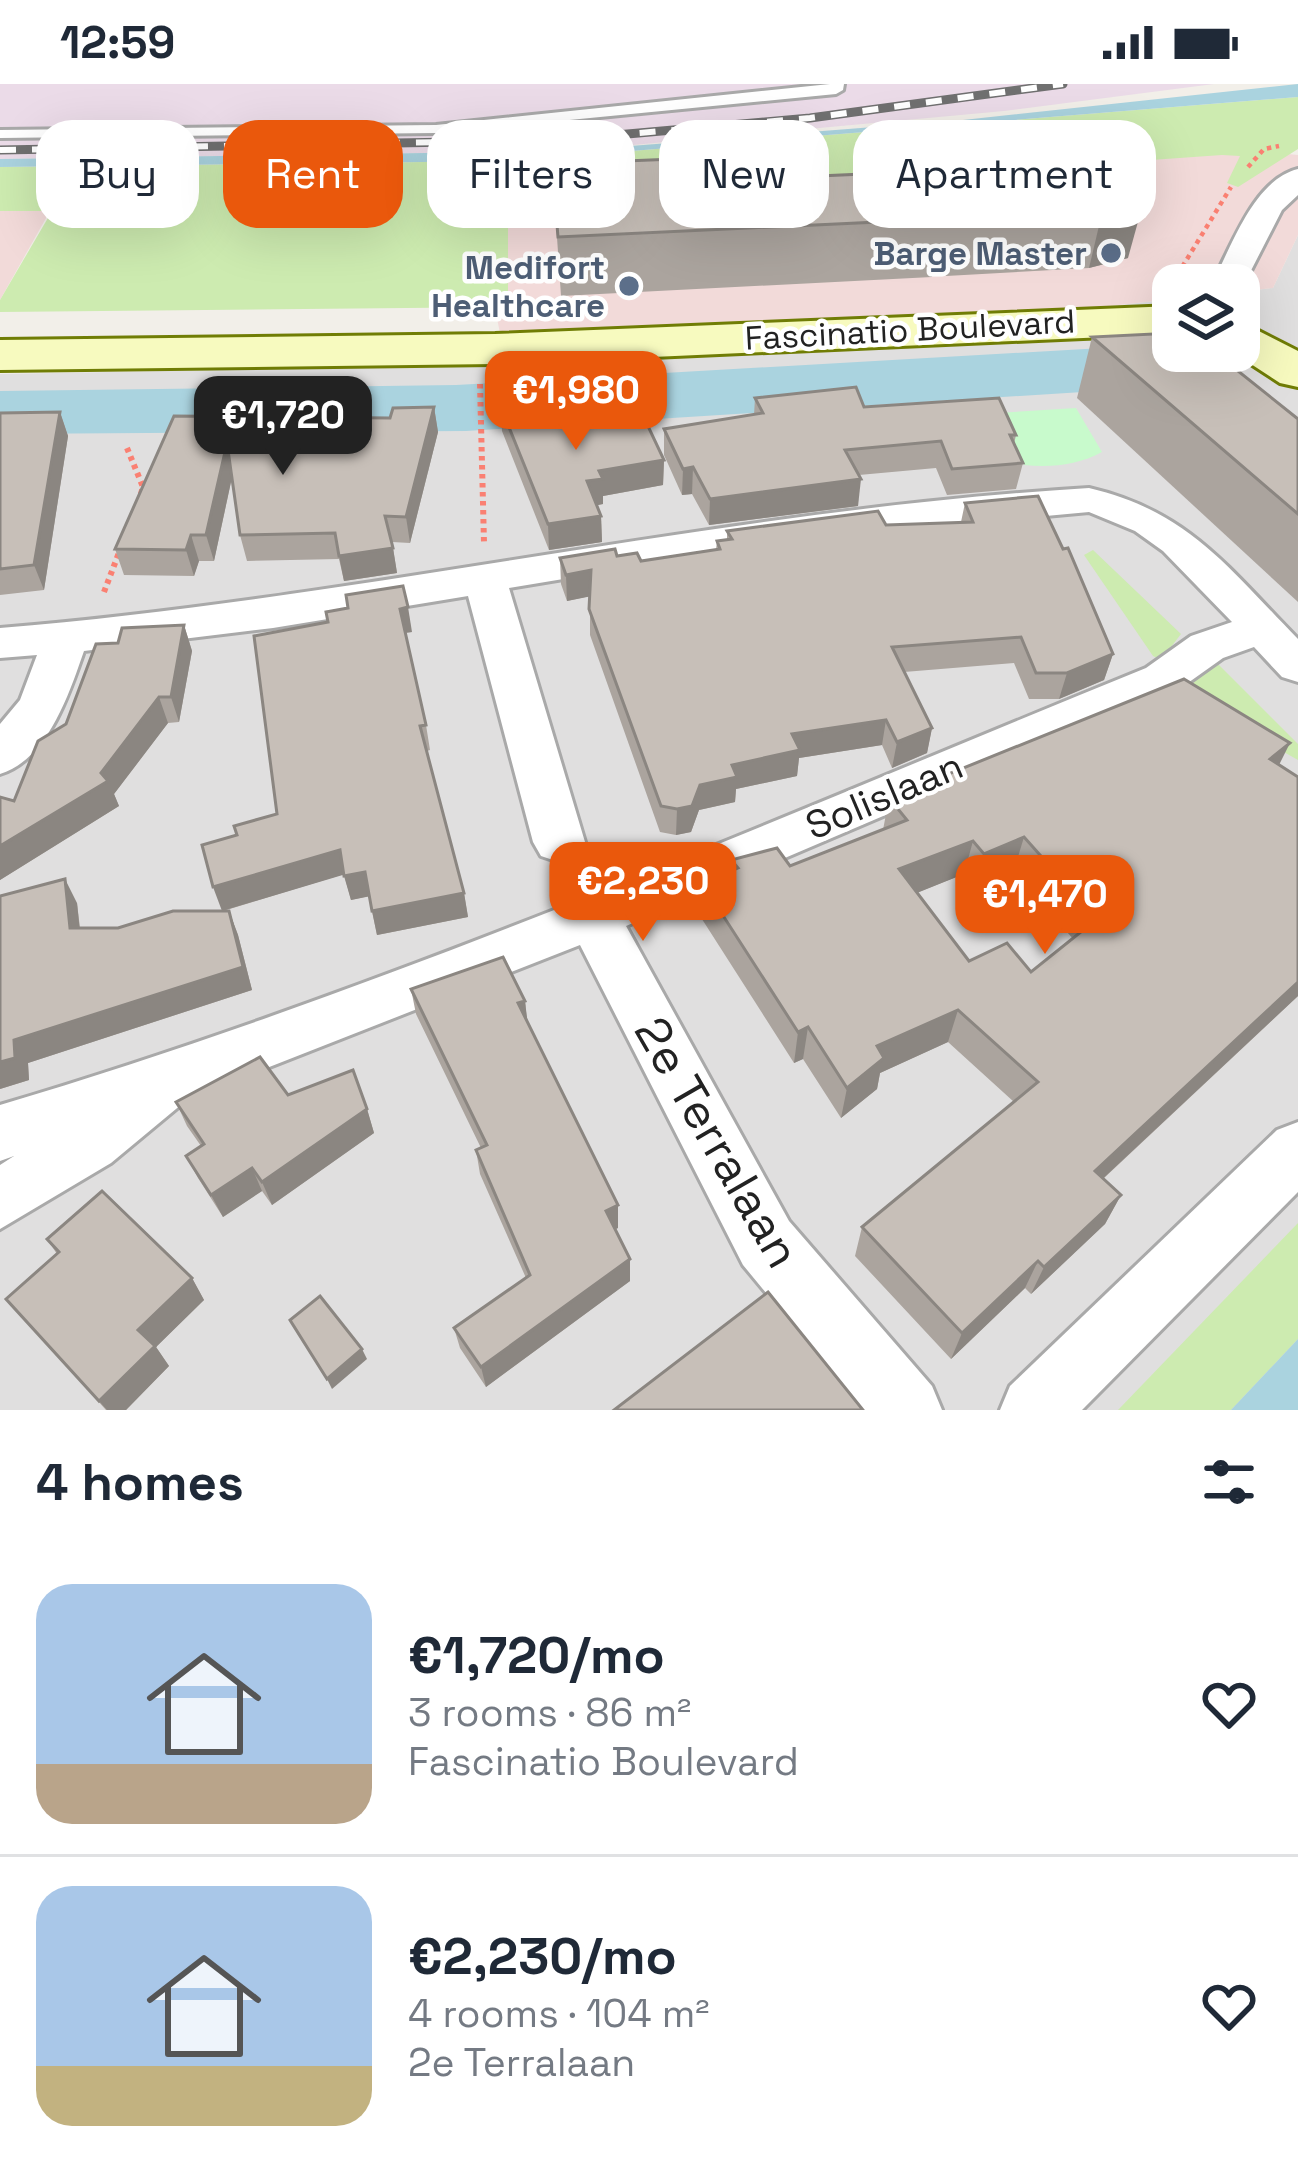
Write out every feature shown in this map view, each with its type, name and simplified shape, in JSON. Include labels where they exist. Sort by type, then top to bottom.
[{"type":"street","points":[[1239,264],[1269,206],[1298,178]]},
{"type":"street","name":"Fascinatio Boulevard","points":[[0,355],[495,349],[1152,305]]},
{"type":"street","points":[[1260,349],[1298,373]]},
{"type":"street","points":[[0,643],[485,580],[815,523],[1089,500],[1117,504],[1150,523],[1298,666]]},
{"type":"street","points":[[485,580],[559,842]]},
{"type":"street","name":"Solislaan","points":[[0,1133],[167,1081],[592,916],[1162,679],[1207,647],[1260,629]]},
{"type":"street","points":[[0,756],[41,707],[66,638]]},
{"type":"street","name":"2e Terralaan","points":[[592,916],[766,1243],[908,1410]]},
{"type":"street","name":"Solislaan","points":[[0,1199],[90,1143],[167,1081]]},
{"type":"street","points":[[1034,1410],[1298,1150]]},
{"type":"lane","points":[[0,134],[479,127],[823,92],[837,84]]},
{"type":"path","points":[[1190,264],[1223,196]]},
{"type":"path","points":[[481,367],[478,433],[485,580]]},
{"type":"path","points":[[127,448],[143,487],[134,514]]},
{"type":"path","points":[[66,638],[104,594],[126,534]]},
{"type":"shaded area","points":[[0,84],[1214,84],[1004,111],[853,120],[853,125],[829,127],[829,120],[659,120],[659,143],[635,145],[635,120],[427,120],[427,153],[403,153],[403,120],[223,120],[223,156],[199,156],[199,120],[36,120],[36,158],[0,159]]},
{"type":"shaded area","points":[[1227,148],[1298,155],[1298,235],[1273,288],[1260,290],[1260,264],[1152,264],[1152,301],[597,363],[506,363],[479,228],[635,228],[635,188],[659,186],[659,228],[829,228],[829,175],[853,173],[853,228],[1156,228],[1156,153]]},
{"type":"shaded area","points":[[0,211],[36,211],[36,228],[40,228],[0,300]]},
{"type":"shaded area","points":[[1298,235],[1298,1410],[0,1410],[0,374],[597,363],[1152,301],[1152,372],[1260,372],[1260,290],[1273,288]]},
{"type":"green space","points":[[1298,97],[1298,149],[1238,187],[1227,183],[1240,156],[1156,160],[1156,120],[1014,120]]},
{"type":"green space","points":[[853,133],[853,181],[829,183],[829,135]]},
{"type":"green space","points":[[659,149],[659,194],[635,196],[635,151]]},
{"type":"green space","points":[[403,162],[427,162],[427,228],[508,228],[508,307],[0,312],[0,300],[42,228],[199,228],[199,165],[223,164],[223,228],[403,228]]},
{"type":"green space","points":[[0,167],[36,167],[36,211],[0,211]]},
{"type":"green space","points":[[1076,408],[1102,452],[1054,466],[1024,465],[997,413]]},
{"type":"green space","points":[[1093,550],[1181,634],[1161,660],[1153,656],[1084,555]]},
{"type":"green space","points":[[1217,663],[1298,744],[1298,760],[1176,691]]},
{"type":"green space","points":[[695,846],[685,854],[556,895],[550,892],[563,875],[595,855]]},
{"type":"green space","points":[[1298,1223],[1298,1339],[1231,1410],[1118,1410]]},
{"type":"water","points":[[1298,84],[1298,97],[963,120]]},
{"type":"water","points":[[853,129],[853,133],[829,135],[829,130]]},
{"type":"water","points":[[659,144],[659,149],[635,151],[635,146]]},
{"type":"water","points":[[403,153],[427,153],[427,162],[403,162]]},
{"type":"water","points":[[199,156],[223,156],[223,164],[199,165]]},
{"type":"water","points":[[36,158],[36,167],[0,167],[0,159]]},
{"type":"water","points":[[1137,346],[1152,348],[1152,372],[1175,372],[1177,386],[466,431],[0,434],[0,391],[456,385]]},
{"type":"water","points":[[1298,1339],[1298,1410],[1231,1410]]},
{"type":"building","points":[[659,160],[659,228],[750,228],[558,237],[557,228],[635,228],[635,161]]},
{"type":"building","points":[[853,174],[853,223],[829,224],[829,176]]},
{"type":"building","points":[[1152,334],[1152,372],[1239,372],[1298,419],[1298,514],[1092,337]]},
{"type":"building","points":[[856,387],[864,407],[999,398],[1023,463],[952,469],[941,441],[845,450],[861,479],[710,499],[693,467],[683,469],[664,429],[763,413],[755,398]]},
{"type":"building","points":[[500,405],[572,406],[577,418],[639,407],[664,460],[599,471],[603,479],[587,481],[601,516],[548,524]]},
{"type":"building","points":[[434,407],[406,517],[385,516],[393,548],[339,556],[335,533],[240,535],[227,443],[206,535],[191,535],[186,550],[115,549],[174,416],[390,418],[393,408]]},
{"type":"building","points":[[60,412],[34,565],[0,569],[0,413]]},
{"type":"building","points":[[1038,496],[1063,549],[1068,548],[1113,654],[1067,673],[1036,673],[1021,637],[892,647],[932,728],[897,742],[886,720],[792,734],[800,750],[732,765],[737,777],[700,785],[692,806],[661,806],[589,609],[591,570],[566,575],[560,558],[615,549],[617,556],[637,553],[641,561],[720,549],[717,541],[732,539],[727,531],[878,511],[886,525],[973,522],[965,503]]},
{"type":"building","points":[[403,586],[408,607],[400,609],[426,725],[420,726],[464,893],[372,911],[365,872],[344,876],[340,850],[213,887],[202,845],[237,835],[234,826],[277,814],[254,636],[328,622],[326,612],[348,608],[346,595]]},
{"type":"building","points":[[184,625],[171,697],[159,697],[101,773],[108,781],[0,846],[0,797],[14,801],[38,741],[66,724],[96,644],[118,643],[122,628]]},
{"type":"building","points":[[1184,679],[1290,743],[1270,759],[1298,777],[1298,982],[1095,1171],[1121,1195],[1044,1267],[1038,1261],[962,1333],[862,1227],[1038,1082],[958,1010],[877,1046],[884,1058],[847,1088],[808,1027],[798,1032],[702,883],[738,868],[731,860],[777,848],[790,866],[907,820],[889,798]],"holes":[[[1024,837],[1097,919],[1031,972],[1007,943],[969,961],[899,869],[973,841],[984,854]]]},
{"type":"building","points":[[65,879],[70,928],[118,928],[173,911],[229,911],[243,967],[14,1040],[15,1058],[0,1062],[0,896]]},
{"type":"building","points":[[503,957],[525,1001],[518,1003],[618,1205],[606,1211],[630,1259],[481,1367],[454,1328],[530,1275],[476,1150],[487,1145],[411,989]]},
{"type":"building","points":[[260,1057],[288,1095],[353,1070],[367,1109],[262,1182],[252,1168],[211,1195],[186,1156],[204,1144],[176,1102]]},
{"type":"building","points":[[102,1191],[192,1278],[138,1330],[155,1346],[99,1401],[6,1299],[59,1252],[47,1239]]},
{"type":"building","points":[[768,1292],[863,1410],[614,1410]]},
{"type":"building","points":[[320,1296],[362,1349],[327,1379],[290,1320]]},
{"type":"railway","points":[[0,150],[559,140],[810,118],[1063,84]]},
{"type":"place","name":"Barge Master","points":[[1111,253]]},
{"type":"place","name":"Medifort Healthcare","points":[[629,286]]}]
